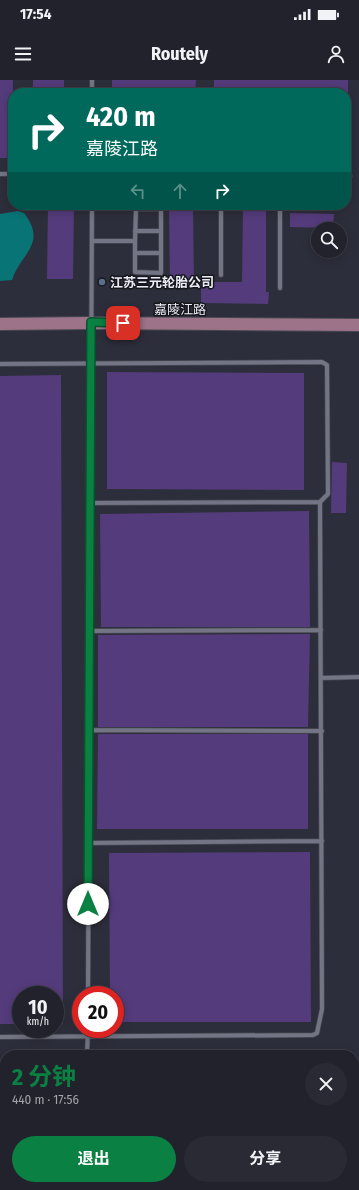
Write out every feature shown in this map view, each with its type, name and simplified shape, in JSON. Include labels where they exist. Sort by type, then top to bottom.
[{"type":"street","name":"嘉陵江路","points":[[0,324],[91,322],[359,325]]},
{"type":"lane","points":[[88,986],[92,210]]},
{"type":"lane","points":[[136,210],[135,272],[161,273],[162,210]]},
{"type":"lane","points":[[221,210],[221,275]]},
{"type":"lane","points":[[280,210],[280,288]]},
{"type":"lane","points":[[136,231],[161,231]]},
{"type":"lane","points":[[92,241],[135,242]]},
{"type":"lane","points":[[135,253],[161,253]]},
{"type":"lane","points":[[0,364],[322,362],[327,365],[328,494],[320,502],[90,503]]},
{"type":"lane","points":[[124,1037],[313,1035],[317,1033],[322,1009],[320,502]]},
{"type":"lane","points":[[89,631],[321,630]]},
{"type":"lane","points":[[321,678],[359,677]]},
{"type":"lane","points":[[89,730],[322,731]]},
{"type":"lane","points":[[89,843],[322,840]]},
{"type":"lane","points":[[0,1037],[72,1037]]},
{"type":"lane","points":[[87,1050],[88,1038]]},
{"type":"shaded area","points":[[18,211],[24,213],[31,224],[33,241],[12,280],[0,281],[0,214]]},
{"type":"building","points":[[0,80],[13,80],[13,88],[8,88],[8,158],[0,158]]},
{"type":"building","points":[[33,80],[64,80],[64,88],[33,88]]},
{"type":"building","points":[[112,80],[196,80],[195,88],[112,88]]},
{"type":"building","points":[[214,80],[348,80],[348,88],[214,88]]},
{"type":"building","points":[[48,210],[74,210],[73,279],[47,279]]},
{"type":"building","points":[[169,210],[193,210],[194,285],[170,285]]},
{"type":"building","points":[[243,210],[266,210],[266,292],[269,292],[268,304],[201,303],[201,282],[242,282]]},
{"type":"building","points":[[290,213],[334,214],[333,222],[311,222],[311,227],[290,227]]},
{"type":"building","points":[[107,372],[304,373],[304,490],[107,489]]},
{"type":"building","points":[[61,375],[63,986],[12,986],[12,1024],[0,1024],[0,376]]},
{"type":"building","points":[[332,462],[347,463],[346,513],[331,513]]},
{"type":"building","points":[[309,511],[310,627],[101,627],[100,514]]},
{"type":"building","points":[[310,634],[308,727],[98,727],[98,635]]},
{"type":"building","points":[[98,734],[308,734],[308,829],[97,829]]},
{"type":"building","points":[[310,852],[311,1022],[124,1022],[124,986],[110,986],[109,853]]},
{"type":"place","name":"江苏三元轮胎公司","points":[[102,282]]},
{"type":"route","points":[[88,904],[91,322],[123,323]]}]
